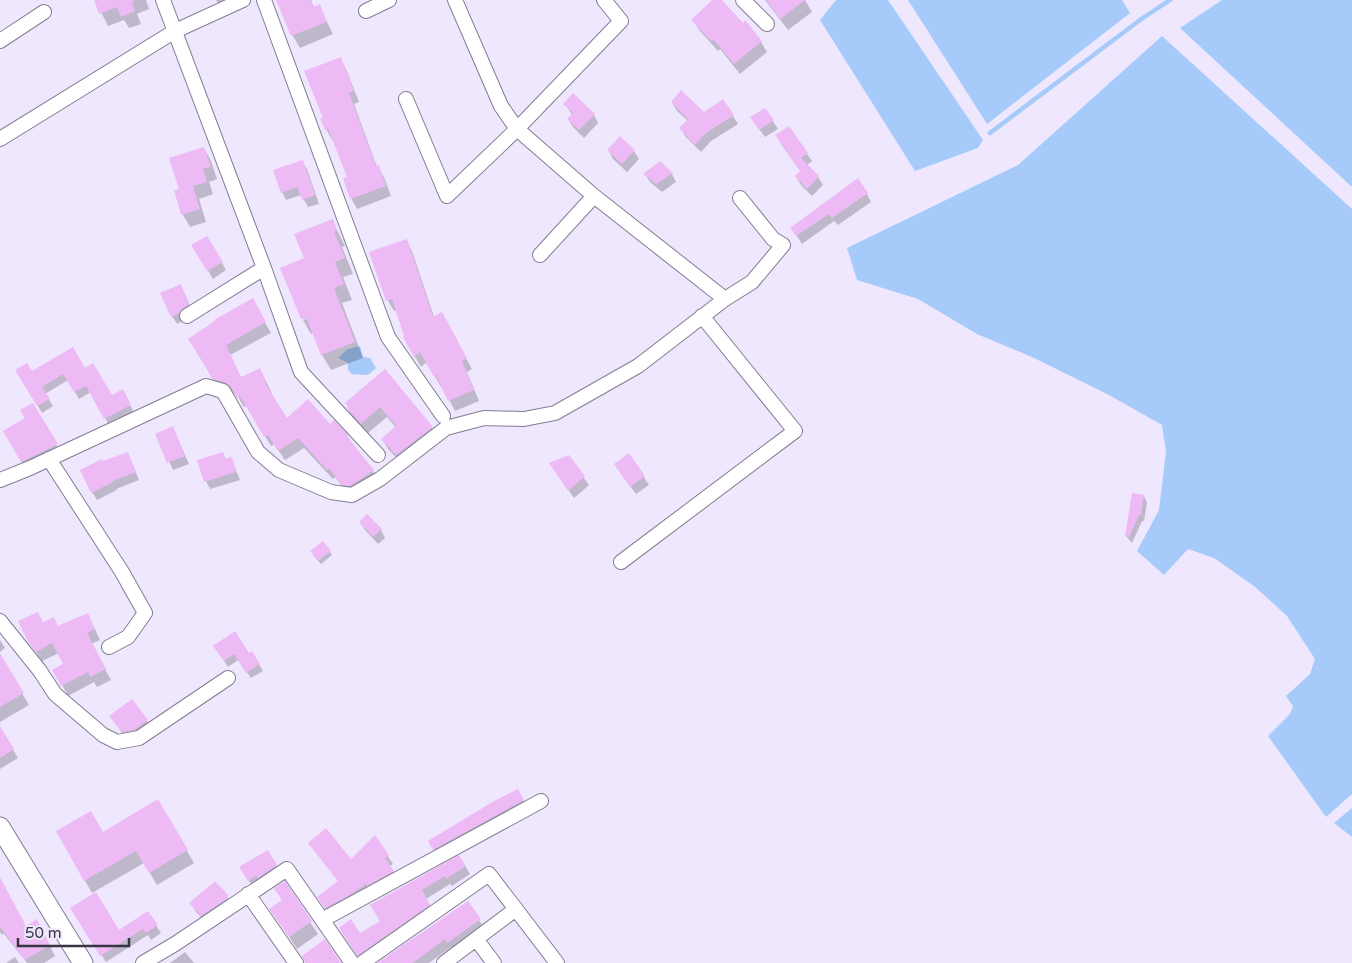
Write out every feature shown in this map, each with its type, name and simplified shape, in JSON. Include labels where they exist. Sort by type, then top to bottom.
[{"type":"main road","points":[[0,828],[83,963]]},
{"type":"street","points":[[163,0],[301,372],[378,456]]},
{"type":"street","points":[[0,139],[175,31],[243,0]]},
{"type":"street","points":[[264,0],[388,337],[443,416]]},
{"type":"street","points":[[366,11],[389,0]]},
{"type":"street","points":[[455,0],[501,106],[517,129],[594,196],[725,299]]},
{"type":"street","points":[[406,99],[447,196],[517,129],[621,20],[604,0]]},
{"type":"street","points":[[742,0],[767,24]]},
{"type":"street","points":[[0,41],[44,12]]},
{"type":"street","points":[[540,255],[594,196]]},
{"type":"street","points":[[0,480],[206,386],[223,391],[258,452],[279,470],[331,492],[352,495],[380,479],[446,428],[484,418],[524,419],[555,413],[638,366],[725,299],[752,282],[783,245],[773,239],[740,198]]},
{"type":"street","points":[[187,316],[264,268]]},
{"type":"street","points":[[621,562],[794,431],[702,316]]},
{"type":"street","points":[[49,459],[122,572],[145,613],[128,637],[109,647]]},
{"type":"street","points":[[0,621],[40,671],[55,694],[103,735],[117,742],[139,738],[228,678]]},
{"type":"street","points":[[322,920],[541,801]]},
{"type":"street","points":[[143,963],[287,869],[352,963]]},
{"type":"street","points":[[362,963],[489,874],[557,963]]},
{"type":"street","points":[[248,894],[296,963]]},
{"type":"street","points":[[444,963],[516,909]]},
{"type":"street","points":[[476,939],[494,963]]},
{"type":"water","points":[[836,0],[888,0],[983,140],[978,148],[915,171],[820,20]]},
{"type":"water","points":[[908,0],[1122,0],[1130,13],[987,124]]},
{"type":"water","points":[[1222,0],[1352,0],[1352,187],[1180,28]]},
{"type":"water","points":[[1162,36],[1352,209],[1352,794],[1326,817],[1268,736],[1290,714],[1293,706],[1286,696],[1310,674],[1315,659],[1287,616],[1254,586],[1214,558],[1188,549],[1164,575],[1137,551],[1159,510],[1166,452],[1162,425],[1109,395],[1032,357],[977,334],[918,299],[857,280],[847,248],[1018,165]]},
{"type":"water","points":[[360,346],[363,357],[370,358],[376,368],[368,375],[352,374],[348,370],[348,363],[338,358],[348,349]]},
{"type":"water","points":[[1352,808],[1352,837],[1334,823]]},
{"type":"building","points":[[94,0],[134,0],[132,2],[135,11],[121,17],[117,7],[99,14]]},
{"type":"building","points":[[276,0],[310,0],[313,7],[320,4],[327,22],[291,36]]},
{"type":"building","points":[[712,0],[722,0],[743,23],[745,20],[762,41],[734,64],[713,39],[711,41],[691,20]]},
{"type":"building","points":[[766,0],[805,0],[780,19]]},
{"type":"building","points":[[341,57],[354,91],[349,93],[376,166],[379,165],[386,186],[350,199],[343,178],[347,177],[328,129],[325,130],[320,118],[323,118],[304,71]]},
{"type":"building","points":[[681,90],[704,112],[723,99],[734,115],[706,133],[695,145],[679,128],[688,119],[671,102]]},
{"type":"building","points":[[573,93],[595,114],[579,130],[567,119],[573,113],[563,104]]},
{"type":"building","points":[[765,108],[774,120],[759,130],[750,117]]},
{"type":"building","points":[[789,126],[808,153],[801,158],[819,176],[807,189],[795,176],[800,171],[775,135]]},
{"type":"building","points":[[620,136],[635,150],[622,164],[607,150]]},
{"type":"building","points":[[204,147],[211,167],[203,169],[207,182],[193,186],[200,209],[181,215],[174,190],[179,189],[169,158]]},
{"type":"building","points":[[303,160],[315,195],[302,200],[297,187],[281,193],[273,170]]},
{"type":"building","points":[[660,161],[673,173],[656,184],[643,174]]},
{"type":"building","points":[[858,178],[868,193],[832,218],[829,214],[796,236],[790,228]]},
{"type":"building","points":[[333,219],[337,230],[334,232],[345,258],[335,262],[344,284],[334,288],[355,342],[321,355],[306,317],[301,319],[280,268],[304,258],[294,234]]},
{"type":"building","points":[[207,236],[223,262],[207,271],[191,245]]},
{"type":"building","points":[[407,239],[433,317],[442,312],[467,358],[462,361],[474,390],[448,401],[436,375],[434,377],[420,352],[414,357],[403,337],[392,299],[386,301],[369,252]]},
{"type":"building","points":[[181,284],[189,304],[171,317],[160,293]]},
{"type":"building","points":[[253,298],[266,322],[226,345],[241,377],[260,368],[267,383],[265,383],[287,418],[308,399],[330,424],[334,420],[348,435],[347,437],[374,470],[350,486],[342,485],[329,468],[327,470],[298,438],[278,451],[268,435],[264,437],[240,396],[237,398],[231,387],[226,383],[212,379],[188,339],[214,320]]},
{"type":"building","points":[[73,347],[85,368],[93,363],[112,395],[123,389],[131,405],[104,419],[86,386],[74,392],[63,374],[42,387],[50,399],[37,406],[15,370],[27,363],[32,371]]},
{"type":"building","points":[[385,369],[433,427],[396,455],[381,439],[396,426],[380,407],[361,424],[345,403]]},
{"type":"building","points":[[33,403],[58,444],[21,462],[3,431],[25,418],[20,410]]},
{"type":"building","points":[[173,426],[185,456],[167,463],[155,434]]},
{"type":"building","points":[[128,452],[136,472],[113,481],[91,493],[80,470],[102,459],[103,461]]},
{"type":"building","points":[[223,452],[225,459],[232,457],[236,472],[204,482],[197,460]]},
{"type":"building","points":[[629,453],[645,476],[630,487],[614,464]]},
{"type":"building","points":[[569,455],[585,476],[568,491],[549,463]]},
{"type":"building","points":[[1132,493],[1144,495],[1141,515],[1139,515],[1129,537],[1125,536]]},
{"type":"building","points":[[367,514],[382,529],[373,537],[359,522]]},
{"type":"building","points":[[323,541],[331,551],[318,561],[310,551]]},
{"type":"building","points":[[38,612],[43,622],[54,617],[58,626],[88,613],[95,629],[87,633],[106,669],[90,677],[88,672],[61,686],[52,670],[63,664],[52,643],[36,652],[28,642],[18,621]]},
{"type":"building","points":[[235,631],[249,653],[252,651],[260,664],[246,673],[234,654],[224,661],[213,646]]},
{"type":"building","points":[[0,653],[24,693],[0,707]]},
{"type":"building","points":[[132,699],[148,720],[134,730],[122,732],[109,716]]},
{"type":"building","points":[[0,726],[14,749],[0,758]]},
{"type":"building","points":[[518,789],[524,800],[433,850],[428,841],[494,801]]},
{"type":"building","points":[[158,799],[188,850],[149,873],[136,851],[84,881],[56,831],[91,811],[103,832]]},
{"type":"building","points":[[326,828],[351,859],[375,835],[389,855],[385,858],[394,871],[367,886],[366,884],[325,908],[317,897],[338,881],[308,843]]},
{"type":"building","points":[[268,850],[277,865],[258,878],[256,876],[248,881],[239,867]]},
{"type":"building","points":[[459,855],[466,866],[446,879],[445,876],[422,890],[430,905],[357,956],[339,928],[351,919],[360,933],[380,921],[370,905]]},
{"type":"building","points":[[0,877],[26,926],[37,919],[50,945],[25,960],[0,927]]},
{"type":"building","points":[[215,881],[228,895],[228,898],[201,916],[189,903]]},
{"type":"building","points":[[285,881],[312,921],[289,937],[269,909],[282,900],[274,888]]},
{"type":"building","points":[[96,892],[119,930],[148,911],[158,925],[146,933],[143,929],[100,956],[70,908]]},
{"type":"building","points":[[468,901],[481,919],[447,943],[445,939],[413,963],[377,963]]},
{"type":"building","points":[[325,939],[341,963],[305,963],[302,956]]},
{"type":"waterway","points":[[990,133],[1140,20],[1170,0]]}]
